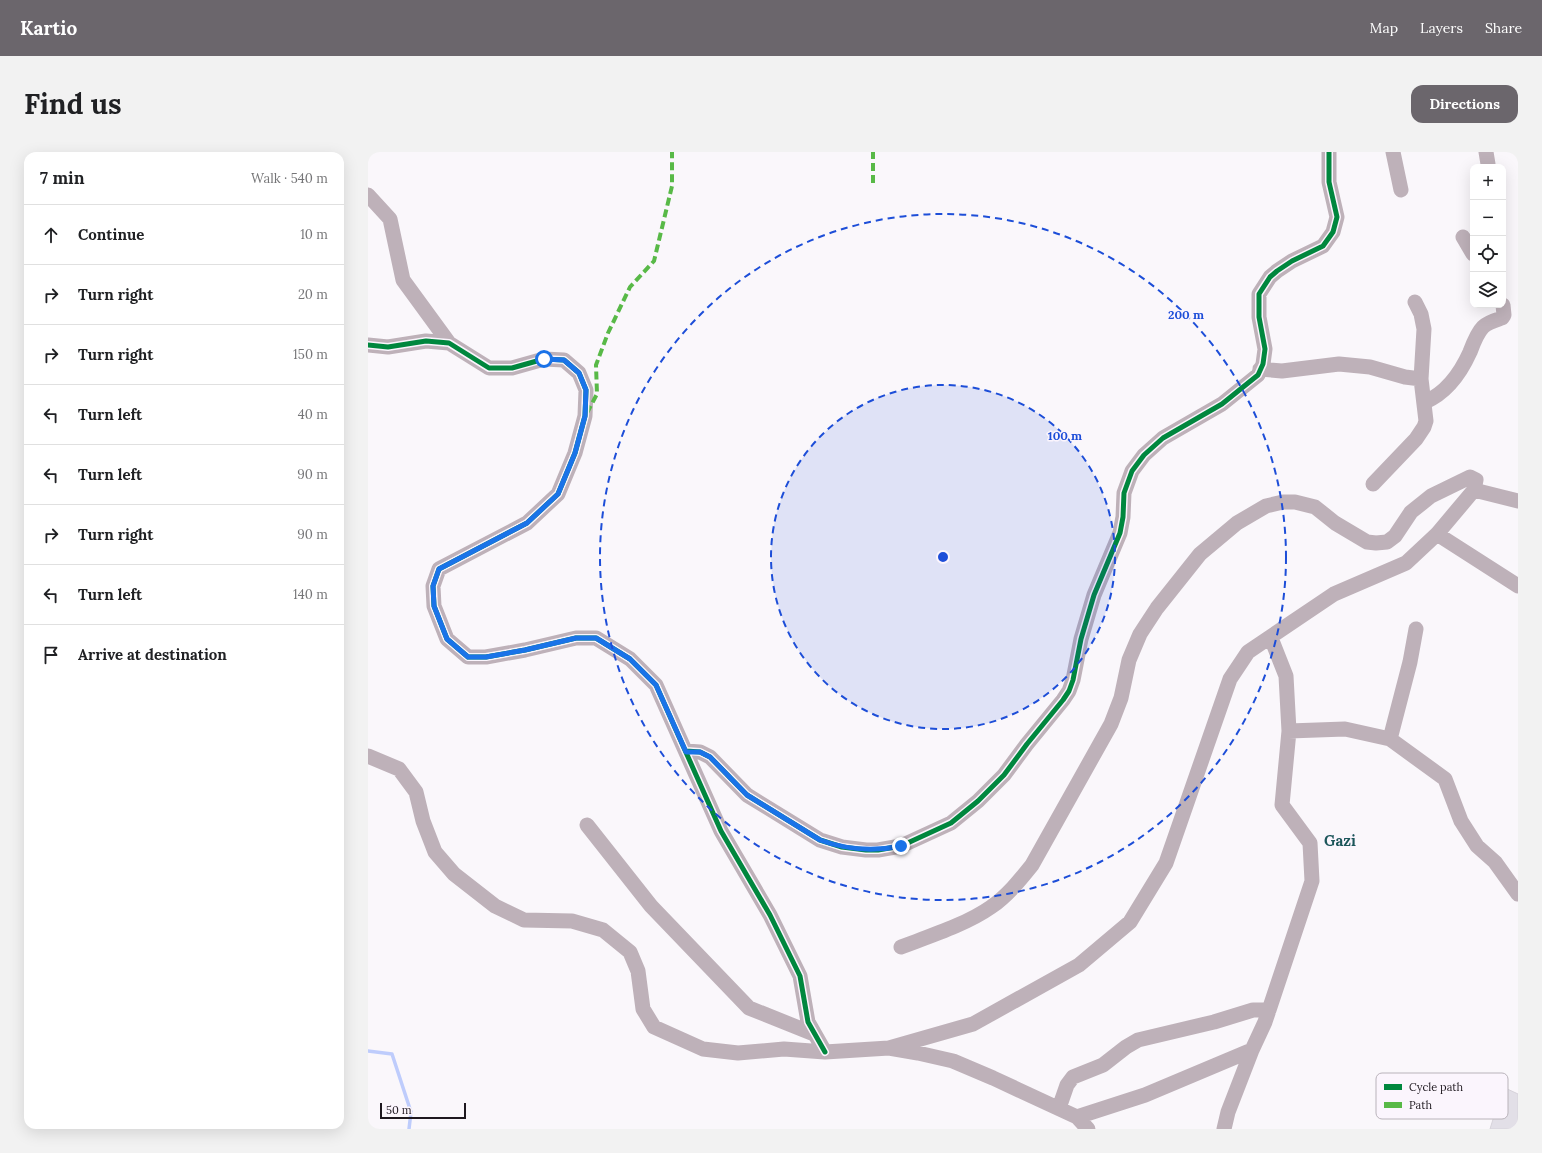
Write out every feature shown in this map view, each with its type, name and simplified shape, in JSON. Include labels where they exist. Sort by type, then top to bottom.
[{"type":"street","points":[[686,752],[700,752],[710,757],[747,795],[820,840],[842,847],[866,850],[901,846],[951,823],[978,801],[1000,780],[1069,691],[1076,670],[1078,652],[1086,619],[1094,595],[1120,534],[1123,518],[1124,493],[1132,471],[1144,455],[1163,438],[1222,404],[1258,375],[1265,349],[1259,317],[1259,294],[1270,277],[1277,271],[1292,261],[1323,246],[1333,232],[1337,217],[1329,182],[1329,152]]},
{"type":"street","points":[[1393,152],[1401,190]]},
{"type":"street","points":[[368,195],[390,219],[402,280],[449,344]]},
{"type":"street","points":[[1463,237],[1470,249]]},
{"type":"street","points":[[1372,484],[1420,434],[1426,421],[1425,402],[1421,379],[1424,329],[1421,314],[1415,302]]},
{"type":"street","points":[[1425,402],[1434,397],[1448,385],[1466,360],[1482,328],[1486,324],[1502,318],[1504,316],[1503,308]]},
{"type":"street","points":[[368,344],[388,347],[426,341],[449,344],[490,368],[512,368],[544,359],[564,360],[579,373],[586,390],[585,416],[575,453],[558,494],[527,523],[439,569],[433,586],[434,606],[447,639],[468,657],[486,657],[525,650],[576,638],[596,638],[630,659],[656,685],[721,831],[770,915],[800,976],[808,1022],[825,1052]]},
{"type":"street","points":[[1260,369],[1282,371],[1339,364],[1370,368],[1405,377],[1421,379]]},
{"type":"street","points":[[368,756],[399,769],[416,792],[423,821],[435,852],[454,874],[495,906],[524,920],[572,921],[603,930],[630,952],[638,971],[643,1009],[654,1027],[703,1049],[738,1053],[784,1049],[825,1052],[889,1048],[973,1024],[1079,966],[1130,922],[1166,863],[1230,679],[1248,652],[1271,638],[1334,594],[1406,563],[1437,534],[1474,490],[1476,480],[1470,477],[1436,494],[1411,512],[1395,536],[1387,542],[1382,543],[1367,542],[1335,523],[1315,507],[1295,502],[1282,502],[1266,506],[1237,523],[1200,554],[1147,620],[1133,648],[1121,698],[1111,724],[1032,865],[1021,879],[1001,900],[983,913],[901,947]]},
{"type":"street","points":[[1474,490],[1518,501]]},
{"type":"street","points":[[1437,534],[1518,586]]},
{"type":"street","points":[[1390,739],[1410,662],[1416,629]]},
{"type":"street","points":[[1224,1129],[1228,1112],[1269,1010],[1312,881],[1310,843],[1282,805],[1289,731],[1286,676],[1271,638]]},
{"type":"street","points":[[1289,731],[1345,729],[1390,739],[1444,779],[1462,821],[1477,846],[1495,862],[1518,894]]},
{"type":"street","points":[[587,825],[651,906],[749,1008],[814,1034]]},
{"type":"street","points":[[1059,1108],[1067,1085],[1073,1077],[1103,1065],[1126,1047],[1138,1040],[1214,1022],[1253,1010],[1269,1010]]},
{"type":"street","points":[[889,1048],[952,1061],[1059,1108],[1077,1117],[1088,1129]]},
{"type":"street","points":[[1077,1117],[1145,1095],[1252,1050]]},
{"type":"building","points":[[1508,1089],[1518,1094],[1518,1129],[1490,1129],[1493,1119],[1508,1119]]},
{"type":"waterway","points":[[368,1051],[392,1054],[411,1112],[409,1129]]},
{"type":"marked path","points":[[587,413],[597,394],[596,365],[608,333],[630,287],[654,261],[672,186],[672,152]]},
{"type":"marked path","points":[[873,152],[873,183]]},
{"type":"cycle path","points":[[686,751],[700,752],[710,757],[747,795],[820,840],[842,847],[878,850],[901,846],[951,823],[978,801],[1004,775],[1069,691],[1073,680],[1081,639],[1094,595],[1120,533],[1123,517],[1124,493],[1132,471],[1144,455],[1163,438],[1222,404],[1258,375],[1263,364],[1265,349],[1259,317],[1259,294],[1270,277],[1277,271],[1292,261],[1323,246],[1333,232],[1337,217],[1329,182],[1329,152]]},
{"type":"cycle path","points":[[368,345],[388,347],[426,341],[449,343],[489,368],[512,368],[544,359],[564,360],[579,373],[586,390],[585,416],[575,453],[558,494],[527,523],[439,569],[433,586],[434,606],[447,639],[468,657],[486,657],[525,650],[576,638],[596,638],[630,659],[656,685],[721,831],[770,915],[800,976],[808,1022],[825,1052]]},
{"type":"district","name":"Gazi","points":[[1340,840]]},
{"type":"route","points":[[544,359],[564,360],[579,373],[586,390],[585,416],[575,453],[558,494],[527,523],[439,569],[433,586],[434,606],[447,639],[468,657],[486,657],[525,650],[576,638],[596,638],[630,659],[656,685],[686,752],[700,752],[715,760],[747,795],[820,840],[831,844],[866,850],[890,849],[901,846]]}]
